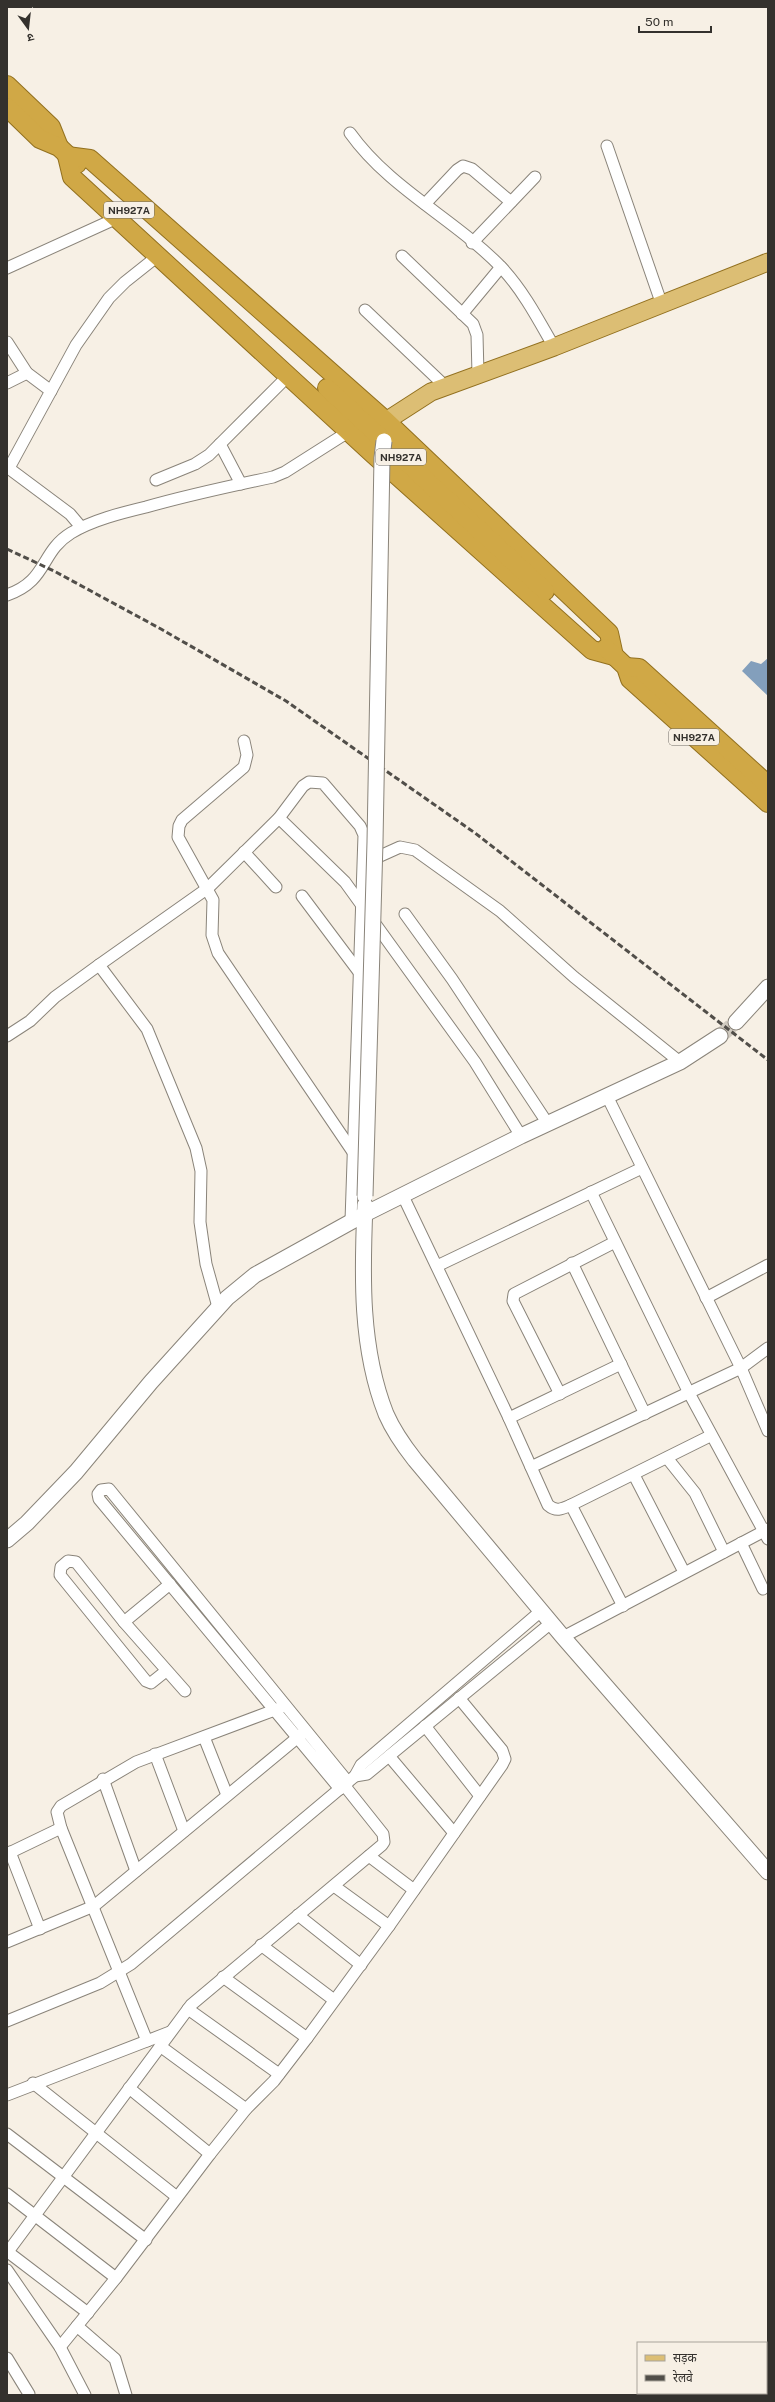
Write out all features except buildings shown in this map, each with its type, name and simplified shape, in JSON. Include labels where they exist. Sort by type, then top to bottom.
[{"type":"highway","name":"NH927A","points":[[7,85],[50,127],[63,152]]},
{"type":"highway","name":"NH927A","points":[[7,107],[40,139],[63,152],[199,272],[384,441],[614,656],[630,679],[768,803]]},
{"type":"highway","points":[[63,152],[90,159],[386,421],[609,633],[614,656],[592,650],[348,432],[159,255],[72,177],[63,152]]},
{"type":"highway","name":"NH927A","points":[[614,656],[639,668],[768,785]]},
{"type":"main road","points":[[386,421],[412,402],[445,386],[554,347],[768,262]]},
{"type":"main road","points":[[384,441],[382,466],[375,834],[365,1196],[365,1324],[369,1354],[386,1414],[400,1440],[415,1460],[551,1623],[768,1872]]},
{"type":"main road","points":[[736,1022],[768,987]]},
{"type":"main road","points":[[7,1540],[27,1523],[76,1472],[151,1382],[218,1307],[255,1275],[350,1221],[403,1196],[521,1136],[680,1062],[720,1036]]},
{"type":"street","points":[[350,133],[372,161],[501,267],[521,290],[554,347]]},
{"type":"street","points":[[607,146],[662,304]]},
{"type":"street","points":[[425,204],[457,170],[463,166],[472,169],[512,202]]},
{"type":"street","points":[[472,243],[535,177]]},
{"type":"street","points":[[7,268],[117,218]]},
{"type":"street","points":[[81,527],[70,514],[8,468],[52,391],[76,345],[109,298],[125,282],[159,255]]},
{"type":"street","points":[[402,256],[473,324],[477,335],[478,374]]},
{"type":"street","points":[[462,314],[501,267]]},
{"type":"street","points":[[365,310],[445,386]]},
{"type":"street","points":[[7,342],[27,373],[52,391]]},
{"type":"street","points":[[7,383],[27,373]]},
{"type":"street","points":[[156,480],[203,460],[288,376]]},
{"type":"street","points":[[7,595],[30,583],[59,542],[81,527],[125,512],[285,472],[348,432]]},
{"type":"street","points":[[220,444],[240,484]]},
{"type":"street","points":[[244,741],[247,755],[244,767],[179,826],[178,837],[184,850],[208,888],[213,900],[212,935],[218,953],[353,1152]]},
{"type":"street","points":[[7,1036],[30,1021],[55,997],[208,888],[279,818],[303,786],[309,782],[323,782],[362,830],[364,835],[363,906],[359,972],[350,1221]]},
{"type":"street","points":[[279,818],[345,882],[475,1062],[521,1136]]},
{"type":"street","points":[[364,864],[400,847],[415,850],[500,911],[574,977],[680,1062]]},
{"type":"street","points":[[244,852],[276,888]]},
{"type":"street","points":[[302,896],[359,972]]},
{"type":"street","points":[[405,914],[452,979],[548,1124]]},
{"type":"street","points":[[99,965],[147,1029],[196,1148],[201,1171],[200,1222],[206,1264],[218,1307]]},
{"type":"street","points":[[607,1096],[740,1368],[768,1430]]},
{"type":"street","points":[[437,1266],[642,1168]]},
{"type":"street","points":[[563,1637],[684,1572],[741,1543],[767,1533],[710,1436],[591,1192]]},
{"type":"street","points":[[403,1196],[509,1418],[548,1505],[556,1510],[571,1505],[710,1436]]},
{"type":"street","points":[[560,1394],[513,1298],[517,1291],[615,1242]]},
{"type":"street","points":[[572,1264],[645,1414]]},
{"type":"street","points":[[706,1298],[768,1265]]},
{"type":"street","points":[[531,1467],[740,1368],[768,1348]]},
{"type":"street","points":[[509,1418],[621,1364]]},
{"type":"street","points":[[667,1458],[695,1493],[724,1552]]},
{"type":"street","points":[[634,1475],[684,1572]]},
{"type":"street","points":[[88,2313],[7,2252],[188,2009],[223,1977],[334,1886],[384,1842],[383,1834],[347,1783],[302,1734],[274,1710],[100,1499],[98,1494],[101,1490],[108,1489],[286,1706],[302,1734]]},
{"type":"street","points":[[571,1505],[623,1606]]},
{"type":"street","points":[[741,1543],[763,1589]]},
{"type":"street","points":[[166,1671],[151,1683],[146,1681],[60,1575],[61,1567],[68,1561],[76,1562],[124,1622],[185,1691]]},
{"type":"street","points":[[124,1622],[170,1584]]},
{"type":"street","points":[[7,2021],[100,1983],[121,1972],[347,1783],[361,1765],[541,1611]]},
{"type":"street","points":[[347,1783],[367,1774],[551,1623]]},
{"type":"street","points":[[60,2347],[146,2240],[210,2154],[246,2109],[279,2074],[307,2038],[389,1926],[502,1765],[504,1755],[459,1698]]},
{"type":"street","points":[[147,2040],[121,1972],[61,1828],[57,1815],[58,1809],[103,1779],[155,1754],[286,1706]]},
{"type":"street","points":[[425,1726],[480,1796]]},
{"type":"street","points":[[7,1942],[94,1906],[302,1734]]},
{"type":"street","points":[[204,1737],[227,1795]]},
{"type":"street","points":[[155,1754],[184,1831]]},
{"type":"street","points":[[389,1756],[454,1833]]},
{"type":"street","points":[[103,1779],[136,1871]]},
{"type":"street","points":[[40,1928],[9,1853],[61,1828]]},
{"type":"street","points":[[369,1856],[414,1890]]},
{"type":"street","points":[[334,1886],[389,1926]]},
{"type":"street","points":[[298,1916],[361,1964]]},
{"type":"street","points":[[262,1945],[334,2000]]},
{"type":"street","points":[[223,1977],[307,2038]]},
{"type":"street","points":[[188,2009],[279,2074]]},
{"type":"street","points":[[7,2095],[171,2031]]},
{"type":"street","points":[[160,2046],[246,2109]]},
{"type":"street","points":[[33,2084],[177,2197]]},
{"type":"street","points":[[129,2088],[210,2154]]},
{"type":"street","points":[[7,2134],[146,2240]]},
{"type":"street","points":[[7,2194],[116,2278]]},
{"type":"street","points":[[7,2270],[60,2347],[85,2395]]},
{"type":"street","points":[[77,2326],[115,2359],[126,2395]]},
{"type":"street","points":[[7,2358],[29,2394]]},
{"type":"water","points":[[768,658],[768,696],[742,671],[751,661],[761,664]]},
{"type":"tunnel","points":[[720,1036],[736,1022]]},
{"type":"railway","points":[[7,549],[54,571],[161,629],[286,701],[475,833],[768,1060]]}]
